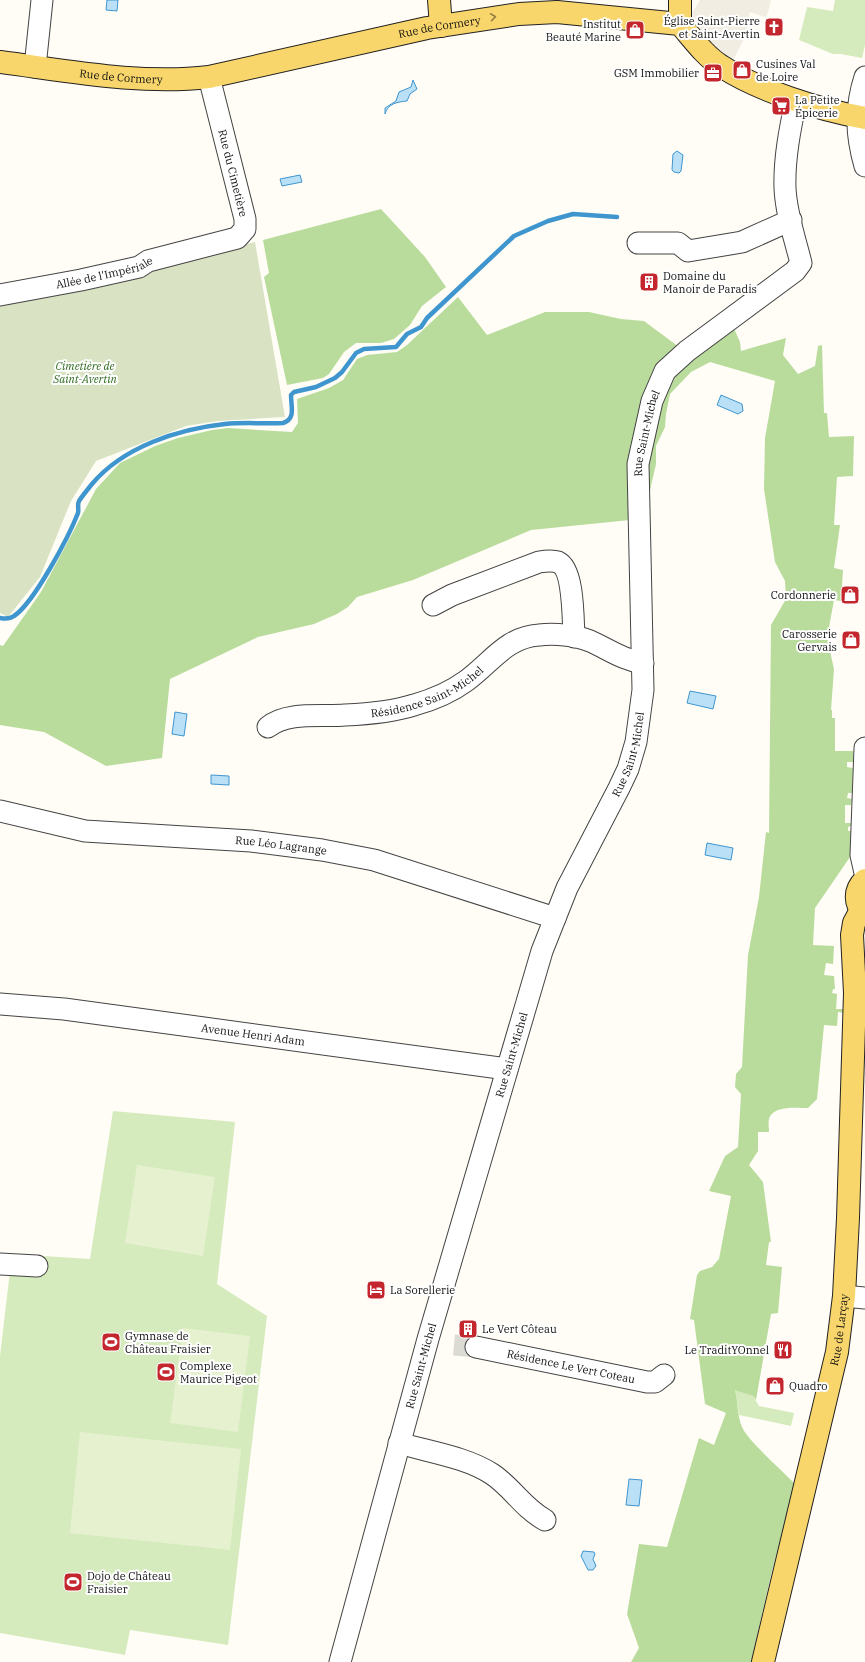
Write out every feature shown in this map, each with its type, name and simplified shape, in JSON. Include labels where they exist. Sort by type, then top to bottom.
[{"type":"main road","points":[[439,0],[441,26]]},
{"type":"main road","name":"Rue de Cormery","points":[[0,62],[83,73],[180,81],[209,77],[441,26],[519,14],[682,8],[706,54],[720,66],[796,100],[861,117]]},
{"type":"main road","points":[[854,989],[852,936],[854,923],[863,912],[856,897],[857,890],[865,880]]},
{"type":"main road","points":[[854,989],[865,951]]},
{"type":"main road","name":"Rue de Larçay","points":[[763,1662],[837,1352],[855,1297],[852,1123],[854,989]]},
{"type":"street","points":[[35,67],[42,0]]},
{"type":"street","name":"Rue du Cimetière","points":[[208,244],[237,238],[245,229],[245,219],[209,77]]},
{"type":"street","points":[[865,77],[860,91],[861,117],[857,131],[865,166]]},
{"type":"street","name":"Rue Saint-Michel","points":[[340,1662],[399,1443],[542,951],[580,861],[628,769],[636,742],[641,715],[643,690],[638,464],[652,401],[665,371],[687,351],[795,271],[801,263],[785,189],[787,145],[796,100]]},
{"type":"street","points":[[638,243],[678,243],[688,251],[742,242],[791,220]]},
{"type":"street","name":"Allée de l'Impériale","points":[[0,295],[81,280],[139,267],[148,260],[208,244]]},
{"type":"street","points":[[433,605],[539,562],[559,562],[565,567],[570,581],[574,637]]},
{"type":"street","name":"Résidence Saint-Michel","points":[[268,727],[284,719],[363,714],[414,706],[432,700],[458,687],[505,647],[515,641],[538,635],[574,637],[590,641],[626,659],[643,663]]},
{"type":"street","points":[[865,748],[861,855],[865,874]]},
{"type":"street","name":"Rue Léo Lagrange","points":[[0,811],[85,831],[251,841],[347,854],[374,860],[555,918]]},
{"type":"street","name":"Avenue Henri Adam","points":[[0,1004],[72,1010],[507,1069]]},
{"type":"street","points":[[0,1264],[37,1266]]},
{"type":"street","name":"Résidence Le Vert Coteau","points":[[476,1347],[647,1382],[655,1382],[664,1375]]},
{"type":"street","points":[[399,1443],[466,1462],[492,1474],[528,1509],[545,1520]]},
{"type":"green space","points":[[835,0],[865,0],[865,45],[862,58],[833,54],[799,40],[807,7],[833,11]]},
{"type":"green space","points":[[381,209],[425,257],[446,287],[422,306],[410,325],[394,339],[381,343],[356,343],[344,352],[329,374],[323,378],[287,385],[264,277],[269,273],[263,240]]},
{"type":"green space","name":"Cimetière de Saint-Avertin","points":[[255,242],[285,417],[218,421],[186,426],[96,461],[71,501],[40,577],[8,617],[0,613],[0,303]]},
{"type":"green space","points":[[458,297],[487,335],[545,312],[589,312],[621,319],[644,321],[679,347],[656,373],[630,520],[531,530],[413,580],[357,597],[348,607],[337,614],[314,624],[258,637],[170,679],[162,758],[106,766],[44,732],[0,725],[0,645],[3,646],[41,592],[96,489],[120,463],[155,446],[178,438],[212,430],[228,428],[292,432],[298,423],[297,399],[329,388],[343,380],[357,359],[367,355],[397,352],[407,345]]},
{"type":"green space","points":[[732,324],[740,342],[741,351],[786,338],[783,355],[798,374],[815,366],[818,346],[822,345],[824,413],[827,413],[829,437],[854,436],[853,476],[837,477],[834,525],[840,525],[834,568],[843,570],[841,601],[834,600],[827,638],[834,669],[831,710],[832,718],[835,718],[835,751],[853,751],[853,762],[847,762],[847,767],[853,768],[852,793],[848,793],[847,798],[852,799],[851,805],[845,805],[845,823],[851,823],[851,826],[848,827],[848,831],[851,831],[850,857],[815,908],[813,945],[834,946],[833,964],[826,963],[824,975],[834,976],[835,989],[833,989],[832,993],[837,994],[836,1009],[844,1009],[844,1013],[838,1012],[837,1026],[824,1025],[817,1099],[808,1108],[786,1108],[775,1111],[769,1119],[769,1132],[758,1132],[758,1151],[749,1165],[763,1182],[771,1242],[769,1242],[766,1265],[782,1267],[778,1313],[771,1314],[756,1400],[753,1396],[735,1390],[739,1418],[745,1433],[758,1448],[795,1484],[771,1575],[751,1662],[631,1662],[639,1648],[627,1614],[639,1544],[667,1547],[699,1438],[714,1445],[726,1413],[705,1404],[694,1320],[690,1319],[697,1275],[700,1271],[712,1267],[719,1259],[731,1196],[709,1191],[725,1156],[738,1147],[741,1094],[735,1087],[736,1074],[742,1067],[748,955],[759,897],[766,832],[769,833],[771,625],[786,599],[785,581],[775,562],[764,489],[765,438],[775,381],[710,362],[691,372],[670,394],[665,427],[656,446],[656,464],[645,512],[640,495],[667,379]]},
{"type":"green space","points":[[113,1111],[235,1122],[217,1284],[267,1316],[228,1645],[130,1630],[125,1655],[0,1633],[0,1356],[12,1254],[90,1259]]},
{"type":"green space","points":[[137,1165],[215,1177],[203,1256],[125,1243]]},
{"type":"green space","points":[[183,1328],[250,1336],[238,1432],[170,1423]]},
{"type":"green space","points":[[735,1389],[753,1396],[759,1406],[794,1413],[791,1426],[739,1415]]},
{"type":"green space","points":[[80,1432],[241,1449],[230,1550],[70,1533]]},
{"type":"shaded area","points":[[700,0],[771,0],[767,15],[765,17],[750,12],[745,35],[743,37],[744,39],[731,64],[696,28],[692,13]]},
{"type":"water","points":[[107,0],[118,0],[117,11],[106,10]]},
{"type":"water","points":[[413,80],[417,89],[410,94],[407,101],[388,107],[385,114],[385,108],[396,101],[399,92],[411,87]]},
{"type":"water","points":[[677,151],[683,155],[681,171],[679,173],[672,170],[673,154]]},
{"type":"water","points":[[300,175],[302,182],[282,186],[280,179]]},
{"type":"water","points":[[721,395],[742,404],[743,411],[738,414],[717,405]]},
{"type":"water","points":[[690,691],[716,696],[713,709],[687,703]]},
{"type":"water","points":[[175,712],[187,714],[184,736],[172,734]]},
{"type":"water","points":[[211,775],[229,776],[229,785],[211,784]]},
{"type":"water","points":[[707,843],[733,848],[731,860],[705,855]]},
{"type":"water","points":[[629,1479],[642,1480],[639,1506],[626,1505]]},
{"type":"water","points":[[583,1551],[594,1552],[595,1554],[593,1559],[596,1566],[593,1570],[588,1570],[581,1556]]},
{"type":"waterway","points":[[0,618],[11,618],[22,609],[31,598],[41,584],[67,537],[78,513],[79,501],[92,484],[119,460],[152,442],[189,430],[225,424],[283,423],[290,419],[292,412],[291,395],[294,392],[316,387],[335,378],[342,372],[356,353],[364,349],[396,347],[407,334],[421,327],[427,318],[514,236],[548,221],[573,214],[617,217]]},
{"type":"tunnel","points":[[454,1345],[476,1347]]},
{"type":"place","name":"Église Saint-Pierre et Saint-Avertin","points":[[774,27]]},
{"type":"place","name":"Institut Beauté Marine","points":[[635,30]]},
{"type":"place","name":"Cusines Val de Loire","points":[[742,70]]},
{"type":"place","name":"GSM Immobilier","points":[[713,73]]},
{"type":"place","name":"La Petite Épicerie","points":[[781,106]]},
{"type":"place","name":"Domaine du Manoir de Paradis","points":[[649,282]]},
{"type":"place","name":"Cordonnerie","points":[[850,595]]},
{"type":"place","name":"Carosserie Gervais","points":[[851,640]]},
{"type":"place","name":"La Sorellerie","points":[[376,1290]]},
{"type":"place","name":"Le Vert Côteau","points":[[468,1329]]},
{"type":"place","name":"Gymnase de Château Fraisier","points":[[111,1342]]},
{"type":"place","name":"Le TraditYOnnel","points":[[783,1350]]},
{"type":"place","name":"Complexe Maurice Pigeot","points":[[166,1372]]},
{"type":"place","name":"Quadro","points":[[775,1386]]},
{"type":"place","name":"Dojo de Château Fraisier","points":[[73,1582]]}]
